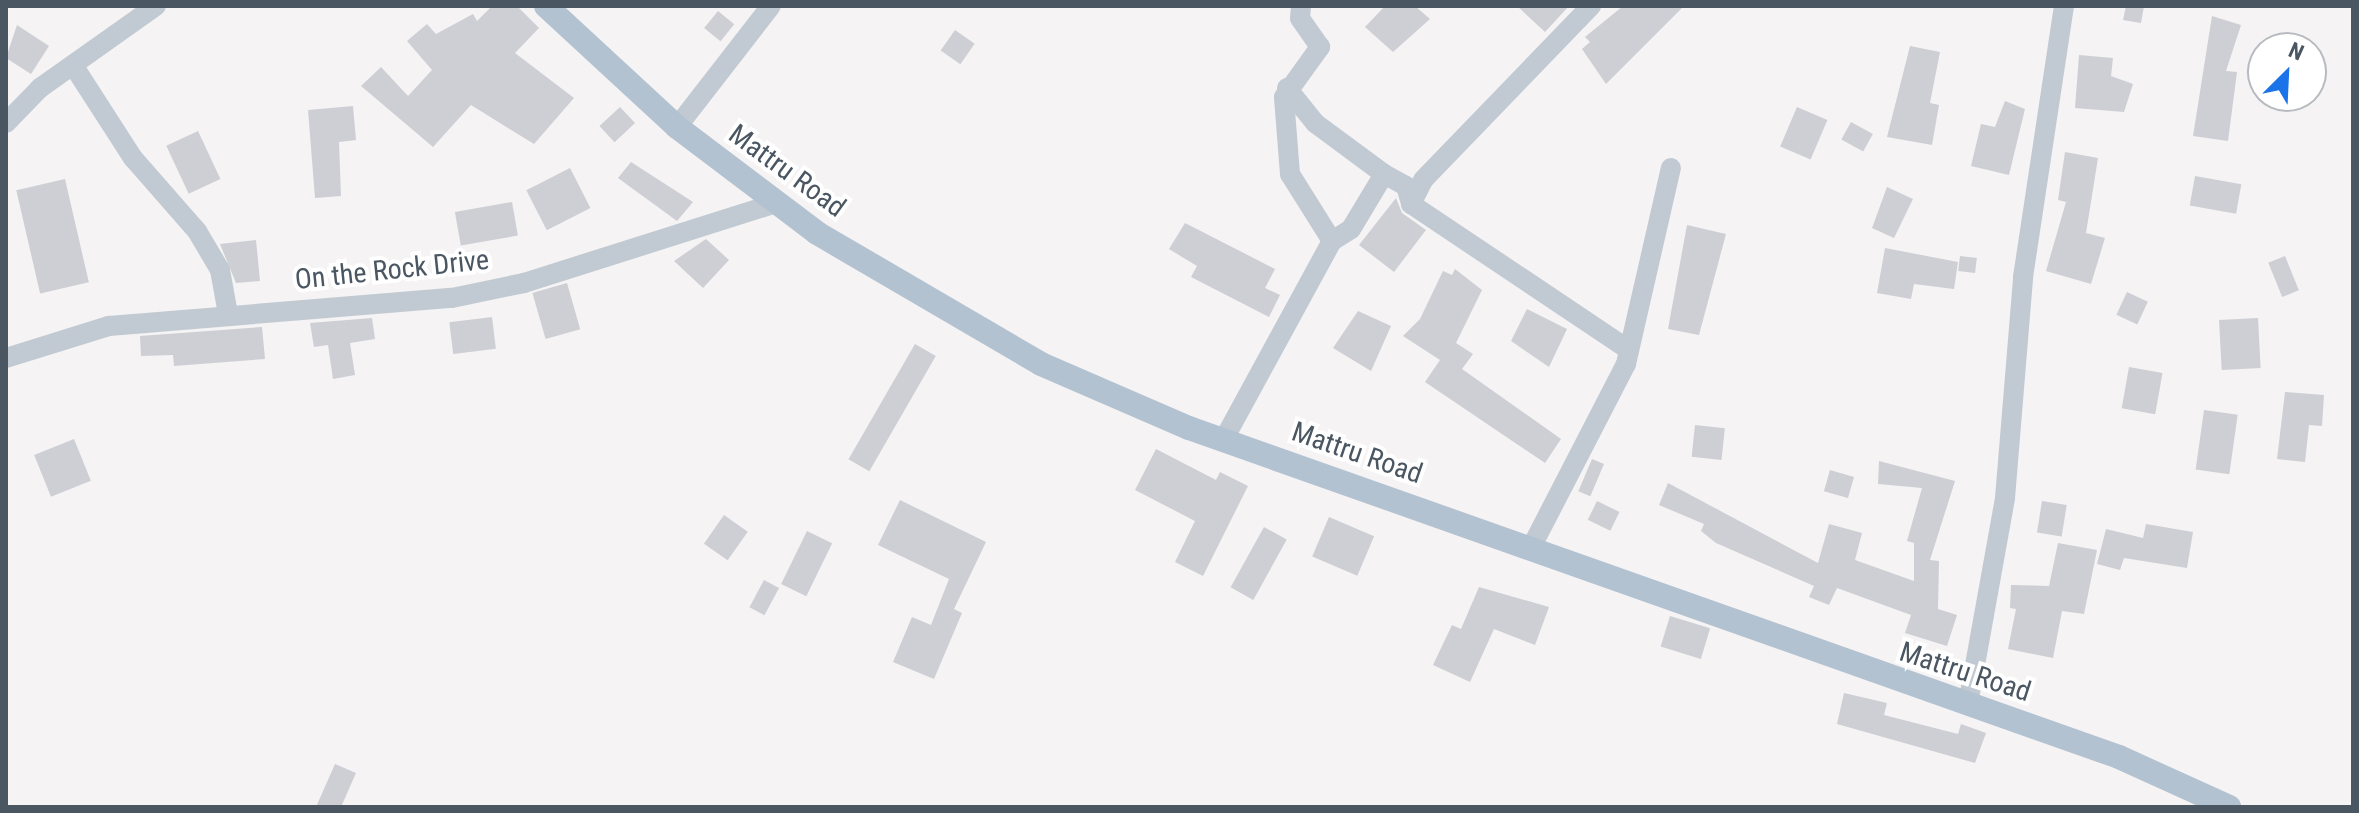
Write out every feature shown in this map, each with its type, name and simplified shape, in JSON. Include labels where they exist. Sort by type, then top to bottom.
[{"type":"main road","name":"Mattru Road","points":[[546,6],[677,127],[776,203],[1041,364],[1224,439],[1532,546],[1766,638],[2119,757],[2229,807]]},
{"type":"street","points":[[7,119],[73,65],[156,6]]},
{"type":"street","points":[[677,127],[771,6]]},
{"type":"street","points":[[1301,6],[1300,18],[1320,47],[1287,88],[1290,174],[1332,241]]},
{"type":"street","points":[[1411,204],[1423,180],[1591,6]]},
{"type":"street","points":[[1968,704],[2005,498],[2023,277],[2064,6]]},
{"type":"street","points":[[73,65],[133,158],[197,231],[220,270],[228,314]]},
{"type":"street","points":[[1287,88],[1315,123],[1384,174],[1406,186],[1411,204],[1628,349]]},
{"type":"street","points":[[1532,546],[1628,349],[1671,168]]},
{"type":"street","points":[[1224,439],[1332,241],[1351,229],[1384,174]]},
{"type":"street","name":"On the Rock Drive","points":[[6,358],[109,326],[452,298],[524,283],[776,203]]},
{"type":"building","points":[[492,6],[517,6],[539,28],[515,53],[574,98],[534,144],[471,105],[433,147],[361,86],[381,67],[408,96],[432,70],[407,41],[427,24],[436,34],[473,14],[477,21]]},
{"type":"building","points":[[1385,6],[1415,6],[1430,19],[1393,52],[1365,27]]},
{"type":"building","points":[[1517,6],[1569,6],[1545,32]]},
{"type":"building","points":[[1623,6],[1684,6],[1606,84],[1582,49],[1590,42],[1585,37]]},
{"type":"building","points":[[2126,6],[2144,6],[2141,23],[2123,20]]},
{"type":"building","points":[[718,11],[734,24],[720,41],[704,28]]},
{"type":"building","points":[[2212,16],[2241,25],[2226,71],[2237,72],[2228,141],[2193,136]]},
{"type":"building","points":[[17,25],[49,46],[31,74],[6,58]]},
{"type":"building","points":[[955,30],[975,44],[960,64],[941,50]]},
{"type":"building","points":[[1910,46],[1940,52],[1930,103],[1939,105],[1932,145],[1887,137]]},
{"type":"building","points":[[2079,55],[2113,58],[2111,76],[2133,84],[2124,112],[2075,108]]},
{"type":"building","points":[[2005,101],[2025,109],[2009,175],[1971,166],[1981,124],[1995,127]]},
{"type":"building","points":[[353,106],[356,140],[339,142],[341,196],[315,198],[308,110]]},
{"type":"building","points":[[620,107],[635,123],[615,142],[600,126]]},
{"type":"building","points":[[1797,107],[1827,120],[1811,159],[1780,147]]},
{"type":"building","points":[[1851,122],[1873,134],[1863,152],[1841,139]]},
{"type":"building","points":[[198,131],[220,179],[189,194],[166,146]]},
{"type":"building","points":[[2065,152],[2098,158],[2086,233],[2105,238],[2091,284],[2046,271],[2066,202],[2058,200]]},
{"type":"building","points":[[631,162],[693,202],[677,221],[618,178]]},
{"type":"building","points":[[570,168],[590,208],[547,230],[526,190]]},
{"type":"building","points":[[2195,176],[2241,184],[2236,214],[2190,206]]},
{"type":"building","points":[[65,179],[89,282],[40,294],[16,190]]},
{"type":"building","points":[[1887,187],[1913,199],[1894,238],[1872,228]]},
{"type":"building","points":[[1396,198],[1402,213],[1426,230],[1394,272],[1359,245]]},
{"type":"building","points":[[512,202],[518,235],[461,246],[455,212]]},
{"type":"building","points":[[1185,223],[1275,269],[1265,288],[1280,295],[1269,317],[1191,277],[1197,266],[1169,249]]},
{"type":"building","points":[[1687,225],[1726,234],[1699,335],[1668,329]]},
{"type":"building","points":[[706,239],[729,260],[703,288],[674,261]]},
{"type":"building","points":[[256,240],[260,281],[236,283],[220,244]]},
{"type":"building","points":[[1885,248],[1958,262],[1954,289],[1914,284],[1911,299],[1877,293]]},
{"type":"building","points":[[1960,256],[1977,258],[1975,273],[1958,271]]},
{"type":"building","points":[[2285,256],[2299,290],[2282,297],[2268,263]]},
{"type":"building","points":[[1455,269],[1482,290],[1456,343],[1473,354],[1462,369],[1561,439],[1545,463],[1425,382],[1440,360],[1403,336],[1420,319],[1443,271],[1452,275]]},
{"type":"building","points":[[567,283],[580,329],[546,339],[532,293]]},
{"type":"building","points":[[2127,292],[2148,302],[2137,324],[2116,315]]},
{"type":"building","points":[[1527,309],[1567,329],[1549,367],[1511,341]]},
{"type":"building","points":[[1358,311],[1391,326],[1371,371],[1333,348]]},
{"type":"building","points":[[492,317],[496,349],[453,354],[449,322]]},
{"type":"building","points":[[372,318],[375,339],[350,343],[355,375],[333,379],[328,345],[314,347],[310,323]]},
{"type":"building","points":[[2258,318],[2261,368],[2222,370],[2219,320]]},
{"type":"building","points":[[262,327],[265,359],[174,366],[173,355],[141,356],[140,336]]},
{"type":"building","points":[[915,344],[936,356],[869,471],[848,459]]},
{"type":"building","points":[[2129,367],[2162,373],[2155,414],[2122,408]]},
{"type":"building","points":[[2285,392],[2324,395],[2322,426],[2309,425],[2305,462],[2277,459]]},
{"type":"building","points":[[2204,410],[2238,415],[2229,474],[2196,469]]},
{"type":"building","points":[[1695,425],[1725,428],[1721,460],[1692,457]]},
{"type":"building","points":[[74,439],[91,481],[51,497],[34,455]]},
{"type":"building","points":[[1156,449],[1216,480],[1220,472],[1248,486],[1203,576],[1175,562],[1195,521],[1135,490]]},
{"type":"building","points":[[1592,459],[1604,464],[1590,496],[1578,491]]},
{"type":"building","points":[[1879,461],[1955,481],[1930,560],[1939,561],[1938,609],[1957,615],[1947,646],[1905,633],[1911,615],[1837,588],[1829,605],[1809,597],[1814,586],[1716,543],[1701,531],[1704,524],[1659,505],[1668,483],[1818,563],[1829,524],[1862,533],[1855,560],[1914,581],[1914,543],[1907,541],[1922,488],[1878,484]]},
{"type":"building","points":[[1830,470],[1854,477],[1848,498],[1824,491]]},
{"type":"building","points":[[900,500],[986,542],[954,609],[962,613],[934,679],[893,662],[912,617],[931,625],[949,579],[878,545]]},
{"type":"building","points":[[1597,501],[1619,512],[1610,531],[1588,520]]},
{"type":"building","points":[[2042,501],[2067,505],[2062,537],[2037,533]]},
{"type":"building","points":[[724,515],[748,532],[728,560],[704,544]]},
{"type":"building","points":[[1329,517],[1374,536],[1357,576],[1312,557]]},
{"type":"building","points":[[2146,524],[2193,532],[2187,568],[2124,558],[2120,570],[2097,564],[2106,529],[2143,538]]},
{"type":"building","points":[[1264,527],[1287,540],[1253,600],[1231,587]]},
{"type":"building","points":[[807,531],[832,543],[806,596],[781,584]]},
{"type":"building","points":[[2058,543],[2097,550],[2084,614],[2062,611],[2053,658],[2008,649],[2016,609],[2010,608],[2011,585],[2049,586]]},
{"type":"building","points":[[764,580],[779,588],[764,615],[749,607]]},
{"type":"building","points":[[1479,587],[1549,607],[1535,645],[1494,629],[1470,682],[1433,665],[1452,625],[1461,629]]},
{"type":"building","points":[[1670,616],[1710,628],[1701,659],[1661,647]]},
{"type":"building","points":[[1844,693],[1887,703],[1884,715],[1958,734],[1961,724],[1986,733],[1975,763],[1837,724]]},
{"type":"building","points":[[335,764],[356,773],[341,807],[316,807]]}]
